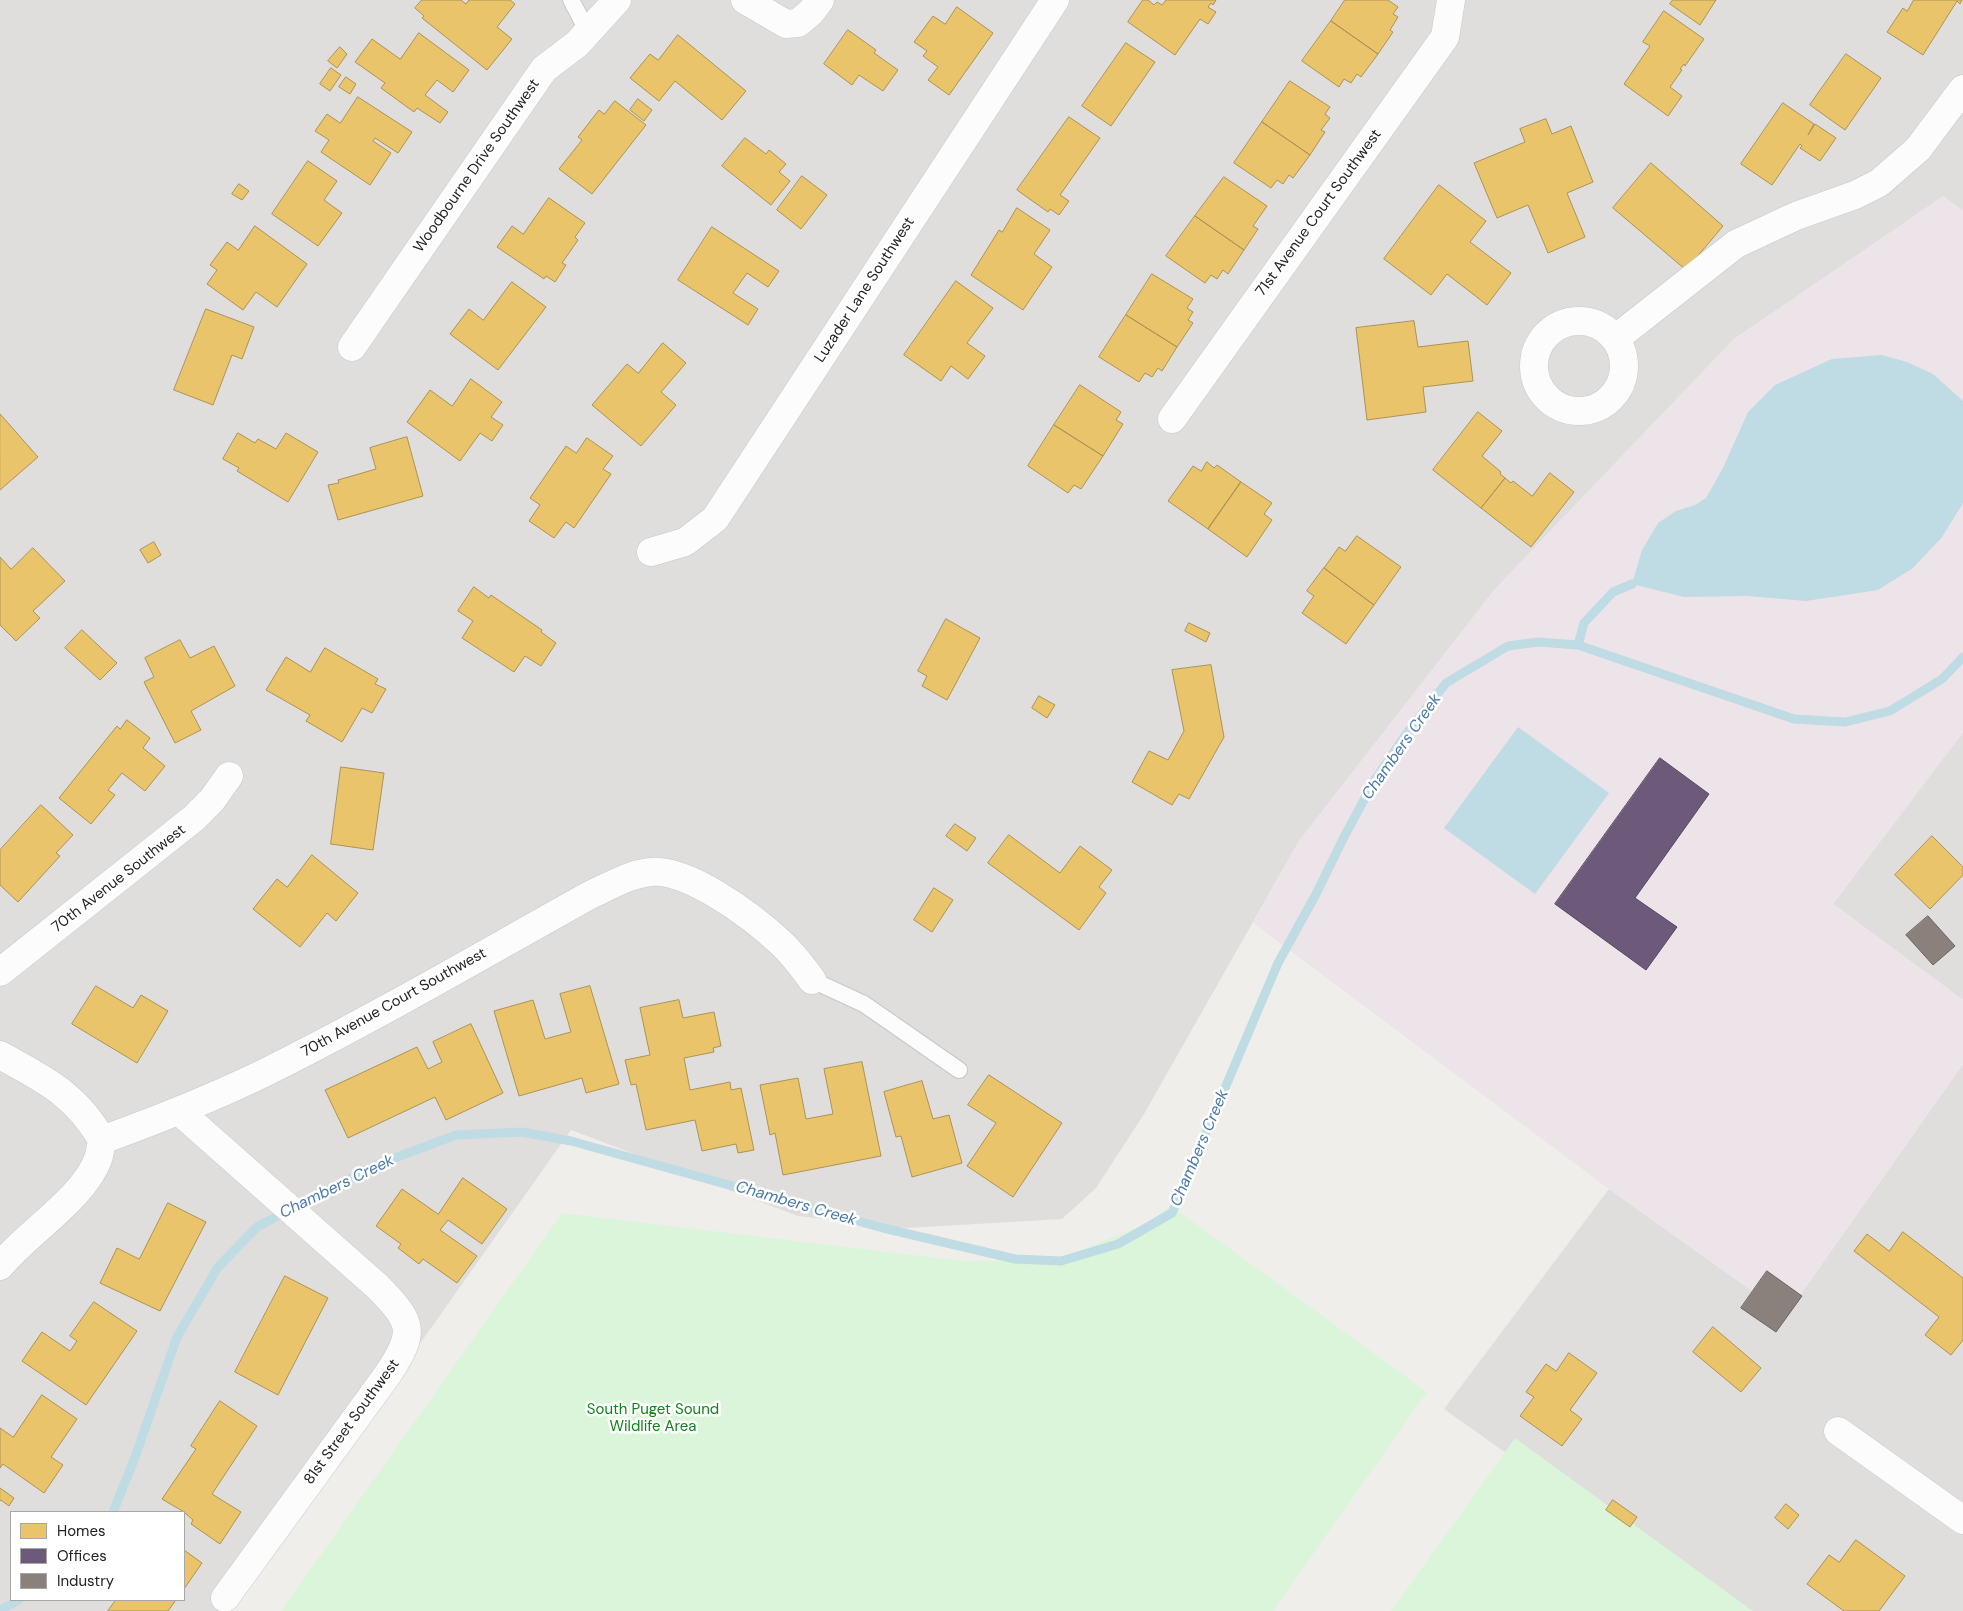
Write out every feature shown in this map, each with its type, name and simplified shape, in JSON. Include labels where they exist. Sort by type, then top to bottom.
[{"type":"street","name":"Woodbourne Drive Southwest","points":[[352,347],[544,69],[577,44],[617,0]]},
{"type":"street","points":[[745,0],[786,24],[798,23],[812,12],[820,0]]},
{"type":"street","name":"Luzader Lane Southwest","points":[[651,552],[685,542],[715,519],[1055,0]]},
{"type":"street","name":"71st Avenue Court Southwest","points":[[1172,419],[1445,37],[1451,0]]},
{"type":"street","points":[[1614,339],[1736,244],[1796,216],[1854,195],[1879,183],[1918,149],[1963,89]]},
{"type":"street","name":"70th Avenue Southwest","points":[[0,972],[194,818],[229,776]]},
{"type":"street","name":"70th Avenue Court Southwest","points":[[102,1140],[179,1111],[263,1074],[375,1015],[590,895],[625,878],[652,872],[676,874],[716,894],[752,919],[778,941],[796,959],[812,980]]},
{"type":"street","points":[[0,1055],[53,1085],[75,1102],[93,1124],[102,1140],[98,1159],[88,1178],[61,1208],[12,1251],[0,1266]]},
{"type":"street","name":"81st Street Southwest","points":[[179,1111],[378,1287],[396,1305],[405,1318],[408,1332],[402,1352],[388,1374],[225,1598]]},
{"type":"street","points":[[1838,1431],[1963,1520]]},
{"type":"lane","points":[[571,0],[588,32]]},
{"type":"lane","points":[[812,980],[864,1004],[959,1070]]},
{"type":"shaded area","points":[[0,0],[1963,0],[1963,211],[1943,197],[1734,339],[1495,589],[1299,841],[1144,1114],[1096,1188],[1062,1219],[907,1228],[798,1216],[571,1130],[231,1611],[0,1611]]},
{"type":"shaded area","points":[[1943,196],[1963,211],[1963,732],[1833,904],[1963,1000],[1963,1064],[1786,1315],[1609,1189],[1253,923],[1299,841],[1495,589],[1734,339]]},
{"type":"shaded area","points":[[1963,732],[1963,1000],[1833,904]]},
{"type":"shaded area","points":[[1963,1064],[1963,1611],[1728,1611],[1444,1409],[1609,1189],[1786,1315]]},
{"type":"green space","name":"South Puget Sound Wildlife Area","points":[[1171,1206],[1427,1392],[1273,1611],[281,1611],[562,1213],[963,1261],[1056,1260],[1146,1224]]},
{"type":"green space","points":[[1515,1438],[1753,1611],[1391,1611]]},
{"type":"water","points":[[1882,355],[1907,362],[1933,374],[1963,401],[1963,503],[1942,537],[1913,568],[1878,590],[1806,601],[1747,596],[1684,597],[1632,584],[1642,550],[1658,523],[1676,511],[1695,505],[1706,498],[1723,468],[1748,412],[1775,385],[1832,359]]},
{"type":"water","points":[[1518,727],[1609,793],[1535,894],[1444,828]]},
{"type":"building: Homes","points":[[422,0],[461,0],[466,4],[469,0],[510,0],[515,4],[497,27],[512,39],[487,70],[422,18],[424,16],[415,8]]},
{"type":"building: Homes","points":[[1143,0],[1148,0],[1154,5],[1157,2],[1162,5],[1166,0],[1216,0],[1213,5],[1211,3],[1208,7],[1216,12],[1208,24],[1200,19],[1175,55],[1128,22]]},
{"type":"building: Homes","points":[[1345,0],[1388,0],[1398,7],[1393,14],[1398,17],[1390,30],[1393,32],[1378,54],[1331,21]]},
{"type":"building: Homes","points":[[1673,0],[1716,0],[1700,25],[1670,4]]},
{"type":"building: Homes","points":[[1914,0],[1962,0],[1960,4],[1957,1],[1923,55],[1887,32],[1903,8],[1907,11]]},
{"type":"building: Homes","points":[[957,7],[993,33],[949,95],[928,80],[938,67],[923,56],[927,51],[914,42],[933,16],[945,24]]},
{"type":"building: Homes","points":[[1664,11],[1704,39],[1685,66],[1684,64],[1680,69],[1682,70],[1670,87],[1682,96],[1668,116],[1624,84],[1650,46],[1643,42]]},
{"type":"building: Homes","points":[[1331,21],[1378,54],[1361,77],[1357,74],[1351,83],[1344,79],[1339,87],[1302,61]]},
{"type":"building: Homes","points":[[848,30],[876,50],[874,53],[898,70],[883,91],[859,75],[852,85],[824,64]]},
{"type":"building: Homes","points":[[419,33],[469,70],[453,92],[437,80],[425,95],[448,112],[440,123],[417,108],[414,112],[381,88],[385,83],[355,62],[372,39],[400,59]]},
{"type":"building: Homes","points":[[678,35],[746,91],[722,120],[675,81],[659,101],[630,78],[650,54],[658,60]]},
{"type":"building: Homes","points":[[1126,43],[1155,62],[1111,126],[1082,106]]},
{"type":"building: Homes","points":[[340,47],[347,54],[337,68],[328,61]]},
{"type":"building: Homes","points":[[1846,54],[1881,78],[1845,130],[1810,105]]},
{"type":"building: Homes","points":[[331,68],[341,75],[330,91],[320,84]]},
{"type":"building: Homes","points":[[346,77],[356,84],[350,94],[339,87]]},
{"type":"building: Homes","points":[[1290,81],[1330,107],[1325,114],[1330,118],[1321,130],[1325,132],[1310,155],[1262,122]]},
{"type":"building: Homes","points":[[358,97],[412,132],[398,153],[375,138],[373,141],[391,153],[370,185],[321,152],[329,140],[315,131],[327,114],[340,123]]},
{"type":"building: Homes","points":[[638,99],[652,110],[644,121],[630,110]]},
{"type":"building: Homes","points":[[615,101],[646,125],[592,194],[559,169],[582,140],[578,137],[599,110],[604,114]]},
{"type":"building: Homes","points":[[1783,103],[1814,124],[1808,135],[1815,124],[1836,138],[1820,161],[1800,148],[1802,146],[1800,144],[1772,185],[1741,164]]},
{"type":"building: Homes","points":[[1069,117],[1100,138],[1060,195],[1069,201],[1059,215],[1050,209],[1048,212],[1017,190]]},
{"type":"building: Homes","points":[[1546,119],[1552,134],[1571,126],[1593,182],[1567,193],[1585,237],[1548,253],[1528,205],[1497,218],[1474,163],[1525,142],[1520,129]]},
{"type":"building: Homes","points":[[1262,122],[1310,155],[1293,178],[1289,175],[1283,184],[1277,180],[1271,188],[1234,163]]},
{"type":"building: Homes","points":[[745,138],[766,154],[769,150],[786,164],[779,172],[790,181],[771,205],[722,166]]},
{"type":"building: Homes","points":[[308,161],[337,181],[324,200],[342,213],[318,246],[272,214]]},
{"type":"building: Homes","points":[[1651,163],[1723,226],[1686,270],[1613,208]]},
{"type":"building: Homes","points":[[802,176],[827,195],[801,229],[777,210]]},
{"type":"building: Homes","points":[[1224,177],[1267,206],[1253,226],[1258,229],[1244,250],[1195,216]]},
{"type":"building: Homes","points":[[239,184],[249,191],[242,200],[232,194]]},
{"type":"building: Homes","points":[[1439,185],[1486,221],[1470,242],[1511,273],[1487,305],[1447,274],[1431,295],[1384,259]]},
{"type":"building: Homes","points":[[549,198],[585,223],[575,237],[578,240],[562,263],[566,265],[555,282],[546,276],[544,279],[497,247],[512,226],[523,234]]},
{"type":"building: Homes","points":[[1017,208],[1050,230],[1034,254],[1052,267],[1023,310],[971,275],[999,230],[1002,232]]},
{"type":"building: Homes","points":[[1195,216],[1244,250],[1228,274],[1223,270],[1217,279],[1211,275],[1205,283],[1166,256]]},
{"type":"building: Homes","points":[[255,226],[307,264],[277,307],[256,292],[243,310],[207,284],[217,270],[210,265],[227,242],[238,250]]},
{"type":"building: Homes","points":[[712,227],[779,271],[768,287],[747,273],[733,293],[758,309],[748,325],[678,280]]},
{"type":"building: Homes","points":[[1152,274],[1193,299],[1187,308],[1193,312],[1188,320],[1193,323],[1177,347],[1126,315]]},
{"type":"building: Homes","points":[[956,281],[993,308],[967,343],[985,356],[968,379],[951,366],[941,381],[904,355]]},
{"type":"building: Homes","points":[[512,282],[546,307],[498,370],[450,334],[469,309],[483,320]]},
{"type":"building: Homes","points":[[206,309],[254,327],[242,359],[232,355],[213,405],[174,390]]},
{"type":"building: Homes","points":[[1126,315],[1177,347],[1162,371],[1158,368],[1152,377],[1145,373],[1139,382],[1099,357]]},
{"type":"building: Homes","points":[[1414,321],[1418,347],[1468,341],[1473,381],[1423,387],[1426,412],[1367,420],[1356,328]]},
{"type":"building: Homes","points":[[663,343],[686,363],[661,392],[676,405],[641,446],[592,405],[627,364],[638,373]]},
{"type":"building: Homes","points":[[471,379],[502,402],[491,417],[503,425],[492,441],[480,433],[460,461],[407,422],[430,390],[452,406]]},
{"type":"building: Homes","points":[[1080,385],[1121,412],[1116,420],[1123,424],[1103,456],[1054,425]]},
{"type":"building: Homes","points":[[1478,412],[1502,431],[1482,456],[1501,472],[1500,474],[1505,478],[1481,508],[1433,470]]},
{"type":"building: Homes","points":[[0,414],[38,457],[0,490]]},
{"type":"building: Homes","points":[[1054,425],[1103,456],[1081,489],[1074,485],[1068,493],[1028,466]]},
{"type":"building: Homes","points":[[238,433],[255,443],[258,439],[276,449],[286,433],[318,452],[288,502],[237,471],[239,468],[223,459]]},
{"type":"building: Homes","points":[[407,437],[423,496],[338,520],[328,485],[339,483],[338,480],[376,469],[370,448]]},
{"type":"building: Homes","points":[[587,438],[613,456],[603,469],[611,474],[574,528],[566,522],[554,538],[529,521],[540,505],[530,498],[566,446],[576,453]]},
{"type":"building: Homes","points":[[1207,462],[1214,468],[1217,465],[1241,482],[1208,529],[1168,501],[1193,466],[1201,471]]},
{"type":"building: Homes","points":[[1550,473],[1574,492],[1531,547],[1481,508],[1505,478],[1511,483],[1513,481],[1532,496]]},
{"type":"building: Homes","points":[[1241,482],[1272,503],[1264,514],[1272,520],[1247,557],[1208,529]]},
{"type":"building: Homes","points":[[1357,536],[1401,567],[1374,605],[1324,568],[1339,547],[1345,551]]},
{"type":"building: Homes","points":[[154,542],[161,555],[148,563],[140,550]]},
{"type":"building: Homes","points":[[33,548],[65,581],[33,611],[40,618],[16,641],[0,625],[0,557],[11,569]]},
{"type":"building: Homes","points":[[1324,568],[1374,605],[1346,644],[1302,613],[1314,596],[1307,591]]},
{"type":"building: Homes","points":[[474,587],[489,598],[491,595],[542,630],[541,632],[556,643],[541,666],[525,656],[514,672],[462,638],[473,621],[458,611]]},
{"type":"building: Homes","points":[[946,619],[980,638],[947,700],[922,686],[927,676],[918,671]]},
{"type":"building: Homes","points":[[1189,623],[1210,633],[1206,642],[1185,631]]},
{"type":"building: Homes","points":[[82,630],[117,663],[100,680],[65,648]]},
{"type":"building: Homes","points":[[180,640],[190,658],[214,646],[235,686],[191,711],[201,730],[175,743],[144,682],[154,677],[145,658]]},
{"type":"building: Homes","points":[[325,648],[378,679],[375,684],[386,689],[372,713],[362,708],[342,742],[306,721],[310,715],[266,690],[286,657],[310,672]]},
{"type":"building: Homes","points":[[1211,665],[1224,737],[1189,799],[1179,794],[1172,805],[1132,782],[1149,751],[1168,760],[1184,731],[1172,670]]},
{"type":"building: Homes","points":[[1039,696],[1055,705],[1047,718],[1032,708]]},
{"type":"building: Homes","points":[[127,720],[150,738],[143,748],[165,766],[145,791],[122,773],[108,790],[115,795],[91,824],[59,798],[117,726],[120,729]]},
{"type":"building: Homes","points":[[341,767],[384,773],[373,850],[331,844]]},
{"type":"building: Homes","points":[[41,805],[73,835],[56,853],[60,856],[18,902],[0,885],[0,850]]},
{"type":"building: Homes","points":[[955,824],[976,838],[967,851],[946,836]]},
{"type":"building: Homes","points":[[1009,835],[1060,873],[1080,846],[1112,870],[1099,887],[1106,893],[1079,930],[988,863]]},
{"type":"building: Homes","points":[[1932,836],[1963,867],[1963,875],[1930,909],[1895,875]]},
{"type":"building: Homes","points":[[312,855],[358,893],[336,921],[327,913],[300,947],[253,909],[277,879],[287,887]]},
{"type":"building: Homes","points":[[934,888],[953,900],[932,932],[914,920]]},
{"type":"building: Homes","points":[[96,986],[133,1008],[141,995],[168,1011],[137,1063],[72,1024]]},
{"type":"building: Homes","points":[[590,986],[619,1084],[586,1093],[582,1078],[519,1096],[494,1011],[533,1000],[545,1039],[571,1032],[560,994]]},
{"type":"building: Homes","points":[[679,1000],[683,1018],[714,1012],[721,1046],[713,1048],[714,1052],[684,1058],[690,1090],[730,1082],[731,1090],[741,1088],[754,1150],[738,1153],[736,1144],[702,1151],[695,1120],[646,1130],[636,1084],[631,1085],[625,1060],[650,1055],[640,1008]]},
{"type":"building: Homes","points":[[471,1024],[503,1093],[446,1120],[435,1097],[348,1138],[325,1090],[417,1047],[428,1069],[442,1062],[433,1042]]},
{"type":"building: Homes","points":[[862,1062],[881,1156],[783,1175],[775,1133],[770,1135],[760,1085],[798,1078],[806,1119],[833,1114],[824,1069]]},
{"type":"building: Homes","points":[[989,1075],[1062,1123],[1013,1197],[967,1166],[996,1123],[968,1105]]},
{"type":"building: Homes","points":[[922,1081],[933,1119],[949,1115],[962,1163],[912,1177],[901,1136],[896,1137],[884,1092]]},
{"type":"building: Homes","points":[[463,1178],[507,1209],[482,1244],[448,1220],[440,1230],[477,1256],[457,1283],[423,1259],[419,1264],[398,1248],[401,1244],[376,1226],[402,1189],[438,1214]]},
{"type":"building: Homes","points":[[168,1203],[206,1222],[160,1311],[100,1283],[117,1248],[139,1259]]},
{"type":"building: Homes","points":[[1903,1232],[1963,1278],[1963,1340],[1951,1355],[1925,1335],[1939,1317],[1854,1251],[1867,1234],[1889,1251]]},
{"type":"building: Homes","points":[[285,1276],[328,1298],[278,1395],[235,1372]]},
{"type":"building: Homes","points":[[94,1302],[137,1331],[86,1405],[22,1361],[42,1332],[70,1351],[77,1341],[70,1336]]},
{"type":"building: Homes","points":[[1713,1327],[1761,1368],[1741,1392],[1693,1352]]},
{"type":"building: Homes","points":[[1569,1353],[1597,1373],[1570,1410],[1582,1419],[1562,1446],[1520,1416],[1534,1397],[1526,1392],[1546,1364],[1556,1371]]},
{"type":"building: Homes","points":[[42,1395],[77,1419],[51,1457],[63,1465],[44,1493],[3,1464],[0,1468],[0,1428],[13,1437]]},
{"type":"building: Homes","points":[[220,1401],[257,1426],[212,1494],[241,1512],[220,1544],[191,1524],[193,1520],[185,1511],[162,1499],[196,1449],[191,1446]]},
{"type":"building: Homes","points":[[0,1488],[14,1498],[9,1506],[0,1501]]},
{"type":"building: Homes","points":[[1613,1500],[1637,1517],[1630,1527],[1606,1510]]},
{"type":"building: Homes","points":[[1786,1504],[1799,1515],[1788,1529],[1775,1518]]},
{"type":"building: Homes","points":[[1856,1540],[1905,1576],[1879,1611],[1844,1611],[1807,1584],[1829,1555],[1839,1562]]},
{"type":"building: Homes","points":[[185,1551],[202,1563],[185,1588]]},
{"type":"building: Homes","points":[[115,1601],[175,1601],[168,1611],[108,1611]]},
{"type":"building: Offices","points":[[1660,758],[1709,794],[1635,898],[1677,927],[1646,970],[1555,904]]},
{"type":"building: Industry","points":[[1928,916],[1955,946],[1933,965],[1906,935]]},
{"type":"building: Industry","points":[[1767,1271],[1802,1296],[1776,1332],[1741,1308]]},
{"type":"waterway","points":[[1578,645],[1584,623],[1613,592],[1632,584]]},
{"type":"waterway","name":"Chambers Creek","points":[[113,1511],[134,1460],[177,1337],[218,1267],[257,1227],[376,1165],[456,1135],[522,1132],[571,1141],[883,1228],[1015,1259],[1061,1261],[1118,1244],[1172,1213],[1278,963],[1374,781],[1407,733],[1446,683],[1508,646],[1538,642],[1578,645],[1794,719],[1845,722],[1890,711],[1942,679],[1963,657]]},
{"type":"waterway","name":"Chambers Creek","points":[[0,1610],[17,1601]]}]
